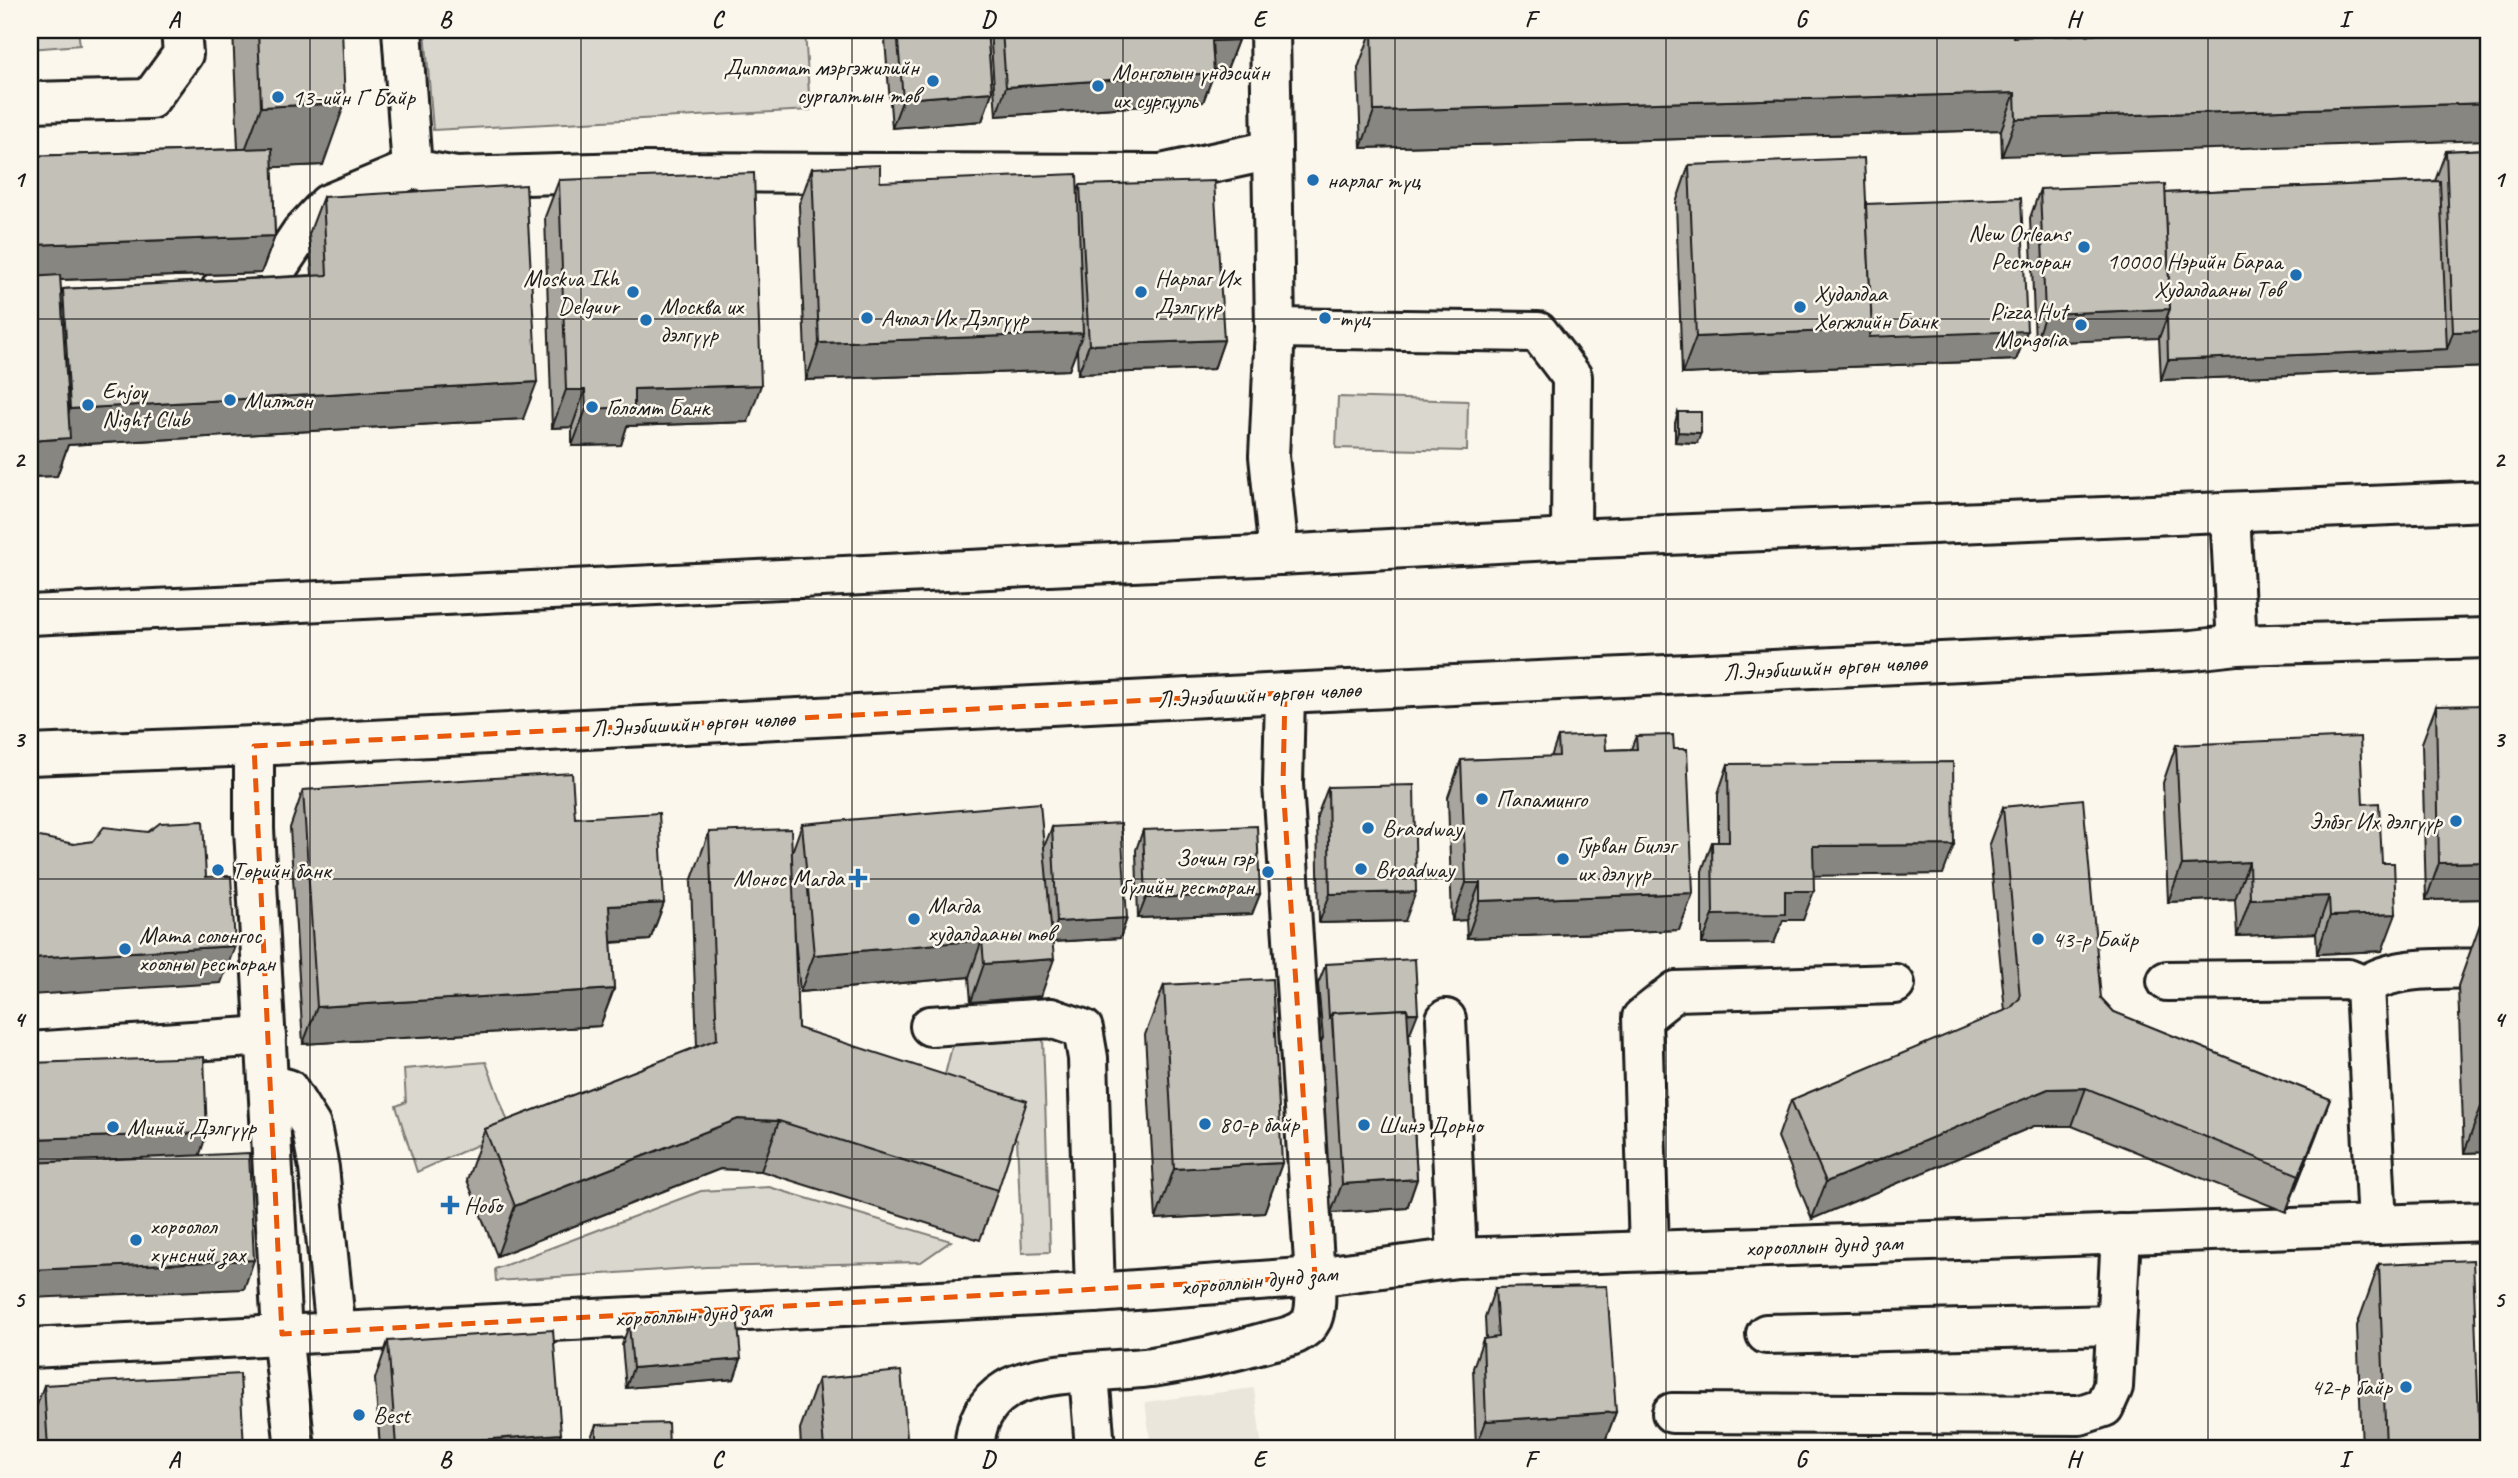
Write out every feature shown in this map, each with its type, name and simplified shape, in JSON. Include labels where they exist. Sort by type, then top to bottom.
[{"type":"street","points":[[402,30],[412,169]]},
{"type":"street","points":[[1270,30],[1275,328],[1269,456],[1279,555]]},
{"type":"street","points":[[30,102],[149,99],[182,42]]},
{"type":"street","points":[[192,290],[233,289],[270,279],[301,233],[328,204],[412,169],[456,177],[629,172],[1161,174],[1272,150]]},
{"type":"street","points":[[1275,328],[1538,332],[1572,377],[1571,539]]},
{"type":"street","points":[[30,615],[1571,539],[2488,501]]},
{"type":"street","points":[[2231,513],[2237,645]]},
{"type":"street","name":"Л.Энэбишийн өргөн чөлөө","points":[[30,755],[254,746],[2237,645],[2488,638]]},
{"type":"street","points":[[975,1448],[980,1420],[990,1404],[1004,1391],[1021,1382],[1042,1377],[1089,1374],[1200,1359],[1301,1332],[1311,1320],[1315,1277],[1283,784],[1285,692]]},
{"type":"street","points":[[254,746],[254,829],[282,1334],[295,1448]]},
{"type":"street","points":[[2365,986],[2377,977],[2396,972],[2488,968]]},
{"type":"street","points":[[2166,981],[2347,979],[2365,986]]},
{"type":"street","points":[[1649,1251],[1642,1018],[1675,991],[1895,984]]},
{"type":"street","points":[[2365,986],[2377,1225]]},
{"type":"street","points":[[930,1026],[1051,1018],[1083,1029],[1088,1058],[1095,1293]]},
{"type":"street","points":[[1446,1019],[1457,1258]]},
{"type":"street","points":[[30,1052],[266,1036]]},
{"type":"street","points":[[269,1084],[288,1090],[311,1126],[319,1168],[335,1332]]},
{"type":"street","name":"хорооллын дунд зам","points":[[30,1348],[1095,1293],[1315,1277],[1457,1258],[2488,1221]]},
{"type":"street","points":[[1672,1413],[2080,1415],[2104,1407],[2113,1387],[2121,1234]]},
{"type":"street","points":[[1766,1334],[2116,1325]]},
{"type":"street","points":[[1089,1374],[1095,1448]]},
{"type":"highlighted area","points":[[1285,693],[1283,784],[1315,1277],[282,1334],[254,746]]},
{"type":"shaded area","points":[[30,30],[78,30],[80,45],[30,49]]},
{"type":"shaded area","points":[[425,30],[805,30],[810,110],[433,130]]},
{"type":"shaded area","points":[[1338,397],[1468,401],[1467,451],[1336,448]]},
{"type":"shaded area","points":[[1043,1036],[1050,1252],[1022,1253],[1017,1139],[934,1118],[954,1039]]},
{"type":"shaded area","points":[[486,1062],[511,1130],[417,1172],[396,1106],[406,1102],[404,1069]]},
{"type":"shaded area","points":[[769,1187],[951,1241],[921,1262],[706,1267],[496,1281],[495,1269],[701,1191]]},
{"type":"shaded area","points":[[1254,1388],[1262,1448],[1151,1448],[1145,1402]]},
{"type":"building","points":[[258,30],[342,30],[345,103],[261,107]]},
{"type":"building","points":[[897,30],[987,30],[992,92],[903,99]]},
{"type":"building","name":"Монголын үндэсийн их сургууль","points":[[1002,30],[1237,30],[1238,40],[1212,41],[1214,73],[1006,87]]},
{"type":"building","points":[[1372,30],[2013,30],[2013,37],[2227,30],[2488,30],[2488,103],[2016,119],[2015,93],[1374,111]]},
{"type":"building","points":[[272,148],[275,236],[30,245],[30,156]]},
{"type":"building","points":[[2488,149],[2488,331],[2453,332],[2446,151]]},
{"type":"building","points":[[1864,158],[1872,329],[1696,337],[1689,165]]},
{"type":"building","name":"Ачлал Их Дэлгүүр","points":[[880,165],[880,182],[1077,174],[1083,333],[819,343],[812,168]]},
{"type":"building","name":"Москва их дэлгүүр","points":[[754,173],[761,385],[634,389],[634,407],[586,409],[585,390],[566,390],[559,180]]},
{"type":"building","name":"Нарлаг Их Дэлгүүр","points":[[1214,181],[1224,340],[1089,345],[1080,185]]},
{"type":"building","name":"10000 Нэрийн Бараа Худалдааны Төв","points":[[2440,181],[2447,349],[2168,360],[2167,317],[2170,309],[2165,193]]},
{"type":"building","points":[[2165,184],[2170,309],[2045,314],[2040,189]]},
{"type":"building","points":[[526,185],[537,382],[70,409],[63,289],[327,275],[323,197]]},
{"type":"building","points":[[2021,198],[2027,331],[1869,337],[1872,329],[1866,204]]},
{"type":"building","points":[[60,275],[70,438],[30,441],[30,277]]},
{"type":"building","points":[[1678,412],[1701,412],[1701,433],[1678,432]]},
{"type":"building","points":[[2488,705],[2488,862],[2439,863],[2436,706]]},
{"type":"building","name":"Гурван Билэг их дэлүүр","points":[[1605,735],[1606,750],[1637,749],[1636,736],[1673,735],[1674,749],[1687,749],[1693,893],[1480,901],[1480,883],[1466,883],[1461,760],[1559,756],[1558,737]]},
{"type":"building","points":[[2360,737],[2363,804],[2379,803],[2382,863],[2394,863],[2396,914],[2330,916],[2329,896],[2250,899],[2249,862],[2182,865],[2176,745]]},
{"type":"building","points":[[1953,762],[1954,845],[1813,846],[1814,891],[1785,891],[1785,914],[1713,915],[1712,842],[1729,842],[1728,764]]},
{"type":"building","points":[[572,773],[575,818],[659,813],[664,903],[609,906],[614,989],[317,1007],[303,790]]},
{"type":"building","name":"Broadway","points":[[1414,785],[1416,892],[1330,894],[1328,787]]},
{"type":"building","name":"43-р Байр","points":[[2083,799],[2101,998],[2114,1012],[2330,1099],[2299,1175],[2086,1088],[2048,1089],[1826,1182],[1791,1100],[2011,1008],[2020,998],[2003,807]]},
{"type":"building","name":"Магда худалдааны төв","points":[[1040,803],[1054,959],[984,964],[982,940],[814,955],[802,824]]},
{"type":"building","name":"Mama солонгос хоолны ресторан","points":[[203,821],[206,877],[231,876],[235,946],[30,958],[30,835],[74,844],[93,841],[104,827],[148,832],[160,823]]},
{"type":"building","points":[[1121,823],[1127,918],[1057,922],[1052,827]]},
{"type":"building","points":[[1257,826],[1260,894],[1146,898],[1143,830]]},
{"type":"building","points":[[791,829],[798,1028],[1027,1101],[998,1190],[779,1121],[738,1119],[515,1206],[485,1129],[717,1039],[709,832]]},
{"type":"building","points":[[2480,924],[2488,924],[2488,1091],[2487,1091]]},
{"type":"building","points":[[1415,959],[1418,1013],[1408,1013],[1407,1009],[1332,1013],[1329,1018],[1326,964]]},
{"type":"building","points":[[1272,979],[1282,1163],[1174,1169],[1164,985]]},
{"type":"building","name":"Шинэ Дорно","points":[[1407,1009],[1417,1179],[1342,1184],[1332,1013]]},
{"type":"building","points":[[204,1057],[207,1133],[30,1139],[30,1063]]},
{"type":"building","name":"хороолол хүнсний зах","points":[[249,1153],[254,1260],[30,1270],[30,1163]]},
{"type":"building","points":[[2473,1260],[2480,1448],[2386,1448],[2379,1264]]},
{"type":"building","points":[[1607,1286],[1616,1412],[1486,1421],[1483,1339],[1498,1337],[1495,1288]]},
{"type":"building","points":[[737,1314],[741,1359],[633,1368],[629,1325]]},
{"type":"building","points":[[553,1330],[561,1434],[396,1446],[388,1341]]},
{"type":"building","points":[[901,1371],[908,1448],[824,1448],[818,1379]]},
{"type":"building","points":[[240,1374],[244,1448],[48,1448],[44,1385]]},
{"type":"building","points":[[668,1423],[669,1448],[596,1448],[596,1425]]},
{"type":"place","name":"Дипломат мэргэжилийн сургалтын төв","points":[[933,81]]},
{"type":"place","name":"Монголын үндэсийн их сургууль","points":[[1098,86]]},
{"type":"place","name":"13-ийн Г Байр","points":[[278,97]]},
{"type":"place","name":"нарлаг түц","points":[[1313,180]]},
{"type":"place","name":"New Orleans Ресторан","points":[[2084,247]]},
{"type":"place","name":"10000 Нэрийн Бараа Худалдааны Төв","points":[[2296,275]]},
{"type":"place","name":"Moskva Ikh Delguur","points":[[633,292]]},
{"type":"place","name":"Нарлаг Их Дэлгүүр","points":[[1141,292]]},
{"type":"place","name":"Худалдаа Хөгжлийн Банк","points":[[1800,307]]},
{"type":"place","name":"Ачлал Их Дэлгүүр","points":[[867,318]]},
{"type":"place","name":"түц","points":[[1325,318]]},
{"type":"place","name":"Москва их дэлгүүр","points":[[646,320]]},
{"type":"place","name":"Pizza Hut Mongolia","points":[[2081,325]]},
{"type":"place","name":"Милтон","points":[[230,400]]},
{"type":"place","name":"Enjoy Night Club","points":[[88,405]]},
{"type":"place","name":"Голомт Банк","points":[[592,407]]},
{"type":"place","name":"Папаминго","points":[[1482,799]]},
{"type":"place","name":"Элбэг Их дэлгүүр","points":[[2456,821]]},
{"type":"place","name":"Braodway","points":[[1368,828]]},
{"type":"place","name":"Гурван Билэг их дэлүүр","points":[[1563,859]]},
{"type":"place","name":"Broadway","points":[[1361,869]]},
{"type":"place","name":"Төрийн банк","points":[[218,870]]},
{"type":"place","name":"Зочин гэр бүлийн ресторан","points":[[1268,872]]},
{"type":"place","name":"Монос Магда","points":[[858,878]]},
{"type":"place","name":"Магда худалдааны төв","points":[[914,919]]},
{"type":"place","name":"43-р Байр","points":[[2038,939]]},
{"type":"place","name":"Mama солонгос хоолны ресторан","points":[[125,949]]},
{"type":"place","name":"80-р байр","points":[[1205,1124]]},
{"type":"place","name":"Шинэ Дорно","points":[[1364,1125]]},
{"type":"place","name":"Миний Дэлгүүр","points":[[113,1127]]},
{"type":"place","name":"Нобо","points":[[450,1205]]},
{"type":"place","name":"хороолол хүнсний зах","points":[[136,1240]]},
{"type":"place","name":"42-p байр","points":[[2406,1387]]},
{"type":"place","name":"Best","points":[[359,1415]]}]
